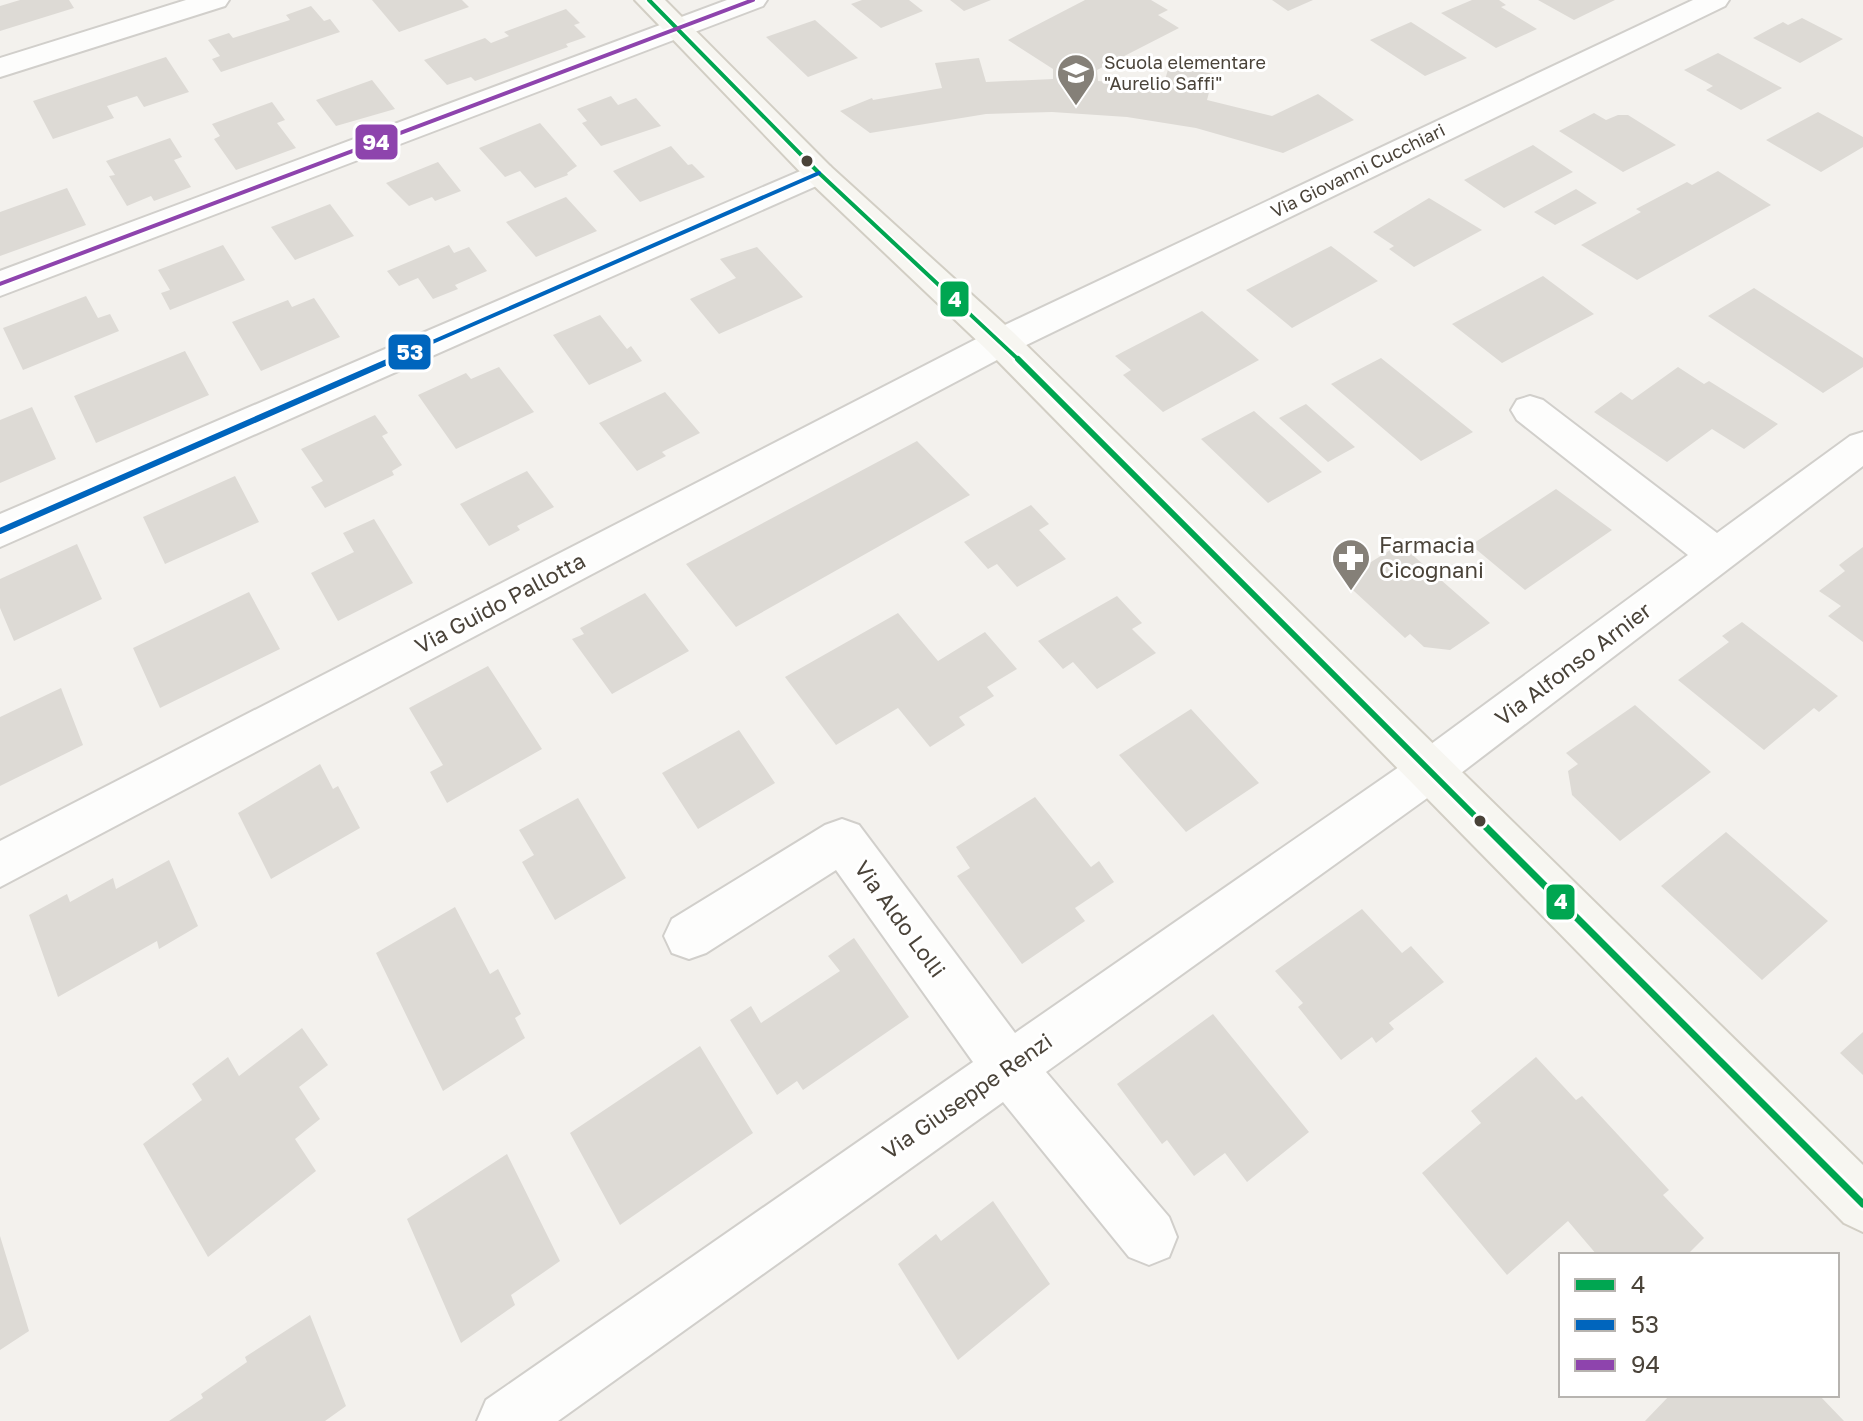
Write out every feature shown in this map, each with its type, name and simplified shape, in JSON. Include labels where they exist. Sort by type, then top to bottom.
[{"type":"street","points":[[0,68],[215,0]]},
{"type":"street","points":[[0,284],[663,14],[753,0]]},
{"type":"street","name":"Via Giovanni Cucchiari","points":[[1001,342],[1715,0]]},
{"type":"street","points":[[663,14],[819,173],[1001,342],[1863,1204]]},
{"type":"street","points":[[0,531],[819,173]]},
{"type":"street","name":"Via Guido Pallotta","points":[[0,865],[1001,342]]},
{"type":"street","points":[[1530,410],[1717,555]]},
{"type":"street","name":"Via Alfonso Arnier","points":[[1428,772],[1863,446]]},
{"type":"street","name":"Via Giuseppe Renzi","points":[[507,1421],[1428,772]]},
{"type":"street","name":"Via Aldo Lolli","points":[[689,936],[842,840],[1008,1067]]},
{"type":"street","points":[[1008,1067],[1149,1237]]},
{"type":"building","points":[[20,0],[69,0],[74,8],[0,31],[0,6]]},
{"type":"building","points":[[372,0],[462,0],[469,7],[399,32]]},
{"type":"building","points":[[862,0],[909,0],[923,11],[881,28],[851,4]]},
{"type":"building","points":[[950,0],[991,0],[964,11]]},
{"type":"building","points":[[1085,0],[1151,0],[1168,10],[1158,15],[1179,28],[1097,70],[1098,81],[1163,87],[1169,66],[1214,74],[1207,100],[1272,116],[1318,94],[1354,120],[1283,153],[1196,128],[1127,117],[1052,112],[986,114],[870,133],[840,111],[872,98],[942,88],[935,63],[979,58],[986,82],[1053,79],[1053,69],[1008,40]]},
{"type":"building","points":[[1272,0],[1313,0],[1288,11]]},
{"type":"building","points":[[1472,0],[1499,0],[1506,5],[1501,7],[1537,29],[1496,48],[1441,13]]},
{"type":"building","points":[[1538,0],[1615,0],[1574,20]]},
{"type":"building","points":[[311,6],[324,21],[330,19],[340,32],[221,72],[212,59],[220,56],[208,40],[229,33],[233,38],[290,20],[286,15]]},
{"type":"building","points":[[566,9],[580,23],[574,25],[586,37],[566,44],[568,47],[475,81],[471,77],[447,85],[424,60],[485,38],[491,43],[509,36],[504,32]]},
{"type":"building","points":[[1802,18],[1843,39],[1800,63],[1753,38],[1783,22],[1788,25]]},
{"type":"building","points":[[815,20],[858,58],[808,77],[766,37]]},
{"type":"building","points":[[1411,22],[1467,58],[1425,76],[1370,40]]},
{"type":"building","points":[[1718,53],[1782,88],[1741,110],[1706,90],[1713,86],[1684,70]]},
{"type":"building","points":[[166,57],[189,92],[144,107],[137,96],[107,106],[114,118],[53,139],[33,101]]},
{"type":"building","points":[[372,80],[395,109],[336,126],[316,100]]},
{"type":"building","points":[[611,96],[618,105],[636,98],[661,126],[601,146],[582,123],[587,121],[577,109]]},
{"type":"building","points":[[272,102],[285,120],[277,123],[296,148],[236,170],[214,139],[220,136],[212,124]]},
{"type":"building","points":[[1818,112],[1863,137],[1863,147],[1821,172],[1766,140]]},
{"type":"building","points":[[1594,113],[1606,120],[1628,115],[1676,145],[1623,172],[1559,131]]},
{"type":"building","points":[[540,123],[577,166],[568,175],[535,188],[520,171],[505,177],[479,148]]},
{"type":"building","points":[[170,138],[182,157],[174,160],[191,187],[154,201],[151,196],[127,206],[109,176],[115,175],[106,161]]},
{"type":"building","points":[[1533,145],[1573,172],[1504,208],[1464,180]]},
{"type":"building","points":[[671,146],[688,165],[692,164],[705,177],[640,202],[613,171]]},
{"type":"building","points":[[438,162],[461,191],[435,201],[432,197],[409,206],[386,183]]},
{"type":"building","points":[[1718,171],[1771,205],[1637,280],[1581,245],[1641,212],[1636,209],[1687,182],[1692,185]]},
{"type":"building","points":[[67,188],[86,225],[0,256],[0,212]]},
{"type":"building","points":[[1576,189],[1597,203],[1555,225],[1534,212]]},
{"type":"building","points":[[566,197],[597,231],[536,257],[506,222]]},
{"type":"building","points":[[1429,198],[1482,230],[1414,267],[1389,249],[1394,246],[1373,232]]},
{"type":"building","points":[[330,204],[354,236],[295,260],[271,227]]},
{"type":"building","points":[[223,245],[245,280],[170,310],[161,293],[170,290],[158,270]]},
{"type":"building","points":[[449,245],[454,253],[469,247],[487,271],[455,285],[458,289],[433,299],[418,278],[399,286],[387,271]]},
{"type":"building","points":[[1331,246],[1378,281],[1292,328],[1246,290]]},
{"type":"building","points":[[757,247],[803,297],[719,334],[690,299],[736,278],[720,259]]},
{"type":"building","points":[[1543,276],[1594,314],[1502,363],[1452,324]]},
{"type":"building","points":[[1754,288],[1863,358],[1863,367],[1823,393],[1708,316]]},
{"type":"building","points":[[86,296],[98,318],[110,314],[119,331],[23,370],[3,328]]},
{"type":"building","points":[[314,298],[340,337],[261,371],[232,322],[288,300],[292,307]]},
{"type":"building","points":[[1202,311],[1259,360],[1163,412],[1123,375],[1131,370],[1115,356]]},
{"type":"building","points":[[600,315],[627,349],[631,346],[642,361],[589,385],[553,335]]},
{"type":"building","points":[[185,351],[209,395],[96,443],[74,396]]},
{"type":"building","points":[[1381,358],[1473,432],[1421,461],[1331,384]]},
{"type":"building","points":[[499,367],[534,412],[456,449],[418,395],[466,373],[471,379]]},
{"type":"building","points":[[1678,367],[1704,384],[1709,381],[1778,424],[1744,449],[1712,429],[1667,462],[1594,412],[1621,392],[1632,400]]},
{"type":"building","points":[[665,392],[700,433],[662,452],[666,456],[637,471],[599,423]]},
{"type":"building","points":[[1306,404],[1355,447],[1328,462],[1279,418]]},
{"type":"building","points":[[32,407],[56,459],[0,483],[0,420]]},
{"type":"building","points":[[1254,411],[1322,472],[1268,503],[1201,439]]},
{"type":"building","points":[[375,415],[388,433],[382,436],[402,465],[392,471],[394,475],[325,508],[311,487],[323,481],[301,449]]},
{"type":"building","points":[[917,441],[970,495],[736,627],[686,564]]},
{"type":"building","points":[[527,471],[554,507],[517,526],[520,530],[489,546],[460,504]]},
{"type":"building","points":[[235,476],[259,522],[165,564],[143,517]]},
{"type":"building","points":[[1556,489],[1612,530],[1525,590],[1471,545]]},
{"type":"building","points":[[1031,505],[1049,524],[1039,530],[1066,559],[1017,587],[997,564],[988,569],[964,542]]},
{"type":"building","points":[[374,519],[413,583],[338,621],[311,573],[354,552],[343,533]]},
{"type":"building","points":[[77,544],[102,599],[14,641],[0,608],[0,579]]},
{"type":"building","points":[[1400,544],[1490,623],[1450,650],[1424,647],[1410,634],[1405,638],[1342,580]]},
{"type":"building","points":[[1863,547],[1863,642],[1828,616],[1841,606],[1819,591],[1845,571],[1839,565]]},
{"type":"building","points":[[249,592],[280,649],[160,708],[133,648]]},
{"type":"building","points":[[645,593],[689,651],[612,694],[572,639],[584,634],[580,628]]},
{"type":"building","points":[[1117,596],[1142,623],[1132,629],[1156,653],[1097,689],[1073,662],[1063,669],[1038,641]]},
{"type":"building","points":[[898,613],[938,661],[985,632],[1017,669],[987,687],[994,696],[959,717],[965,725],[930,747],[898,708],[836,745],[785,677]]},
{"type":"building","points":[[1742,622],[1838,696],[1819,712],[1814,708],[1764,750],[1678,680],[1729,642],[1722,636]]},
{"type":"building","points":[[488,666],[542,749],[447,803],[430,772],[443,765],[409,708]]},
{"type":"building","points":[[61,688],[83,745],[0,786],[0,717]]},
{"type":"building","points":[[1635,705],[1711,772],[1620,841],[1572,795],[1568,771],[1578,764],[1566,753]]},
{"type":"building","points":[[1191,709],[1259,783],[1186,832],[1119,755]]},
{"type":"building","points":[[739,730],[775,783],[698,829],[662,773]]},
{"type":"building","points":[[320,764],[333,789],[338,786],[360,828],[271,879],[238,813]]},
{"type":"building","points":[[1035,797],[1091,867],[1099,861],[1114,882],[1075,908],[1085,921],[1022,964],[957,876],[970,868],[956,847]]},
{"type":"building","points":[[578,798],[626,878],[555,920],[522,862],[534,855],[519,830]]},
{"type":"building","points":[[1726,832],[1828,921],[1762,980],[1661,886]]},
{"type":"building","points":[[169,860],[198,926],[159,949],[157,941],[58,997],[29,915],[67,894],[70,902],[113,878],[116,889]]},
{"type":"building","points":[[455,907],[490,974],[498,969],[521,1014],[515,1018],[525,1038],[443,1091],[376,953]]},
{"type":"building","points":[[1362,909],[1402,953],[1411,946],[1444,982],[1389,1023],[1394,1029],[1376,1043],[1372,1037],[1341,1060],[1298,1007],[1303,1003],[1275,971]]},
{"type":"building","points":[[854,938],[909,1017],[803,1090],[797,1081],[777,1095],[730,1020],[751,1006],[761,1023],[840,971],[828,956]]},
{"type":"building","points":[[1213,1014],[1309,1132],[1247,1182],[1225,1153],[1194,1176],[1167,1140],[1162,1144],[1117,1084]]},
{"type":"building","points":[[302,1028],[328,1065],[299,1087],[320,1119],[295,1139],[316,1171],[208,1257],[143,1144],[202,1100],[192,1084],[228,1057],[239,1076]]},
{"type":"building","points":[[1863,1032],[1863,1075],[1840,1053]]},
{"type":"building","points":[[700,1046],[753,1133],[620,1225],[570,1133]]},
{"type":"building","points":[[1536,1057],[1576,1100],[1582,1096],[1669,1190],[1663,1195],[1704,1238],[1689,1253],[1595,1253],[1568,1221],[1507,1275],[1422,1173],[1481,1123],[1471,1111]]},
{"type":"building","points":[[507,1154],[560,1261],[511,1295],[515,1305],[461,1343],[407,1219]]},
{"type":"building","points":[[993,1201],[1050,1284],[958,1360],[898,1264],[936,1234],[941,1241]]},
{"type":"building","points":[[0,1236],[29,1331],[0,1350]]},
{"type":"building","points":[[310,1315],[346,1406],[325,1421],[169,1421],[247,1362],[245,1357]]},
{"type":"building","points":[[1668,1397],[1821,1397],[1844,1421],[1645,1421]]},
{"type":"transit line","name":"4","points":[[649,0],[819,173],[1001,342],[1863,1204]]},
{"type":"transit line","name":"94","points":[[0,284],[753,0]]},
{"type":"transit line","name":"53","points":[[0,531],[819,173]]},
{"type":"place","name":"Scuola elementare \"Aurelio Saffi\"","points":[[1076,107]]},
{"type":"place","name":"Farmacia Cicognani","points":[[1351,592]]}]
